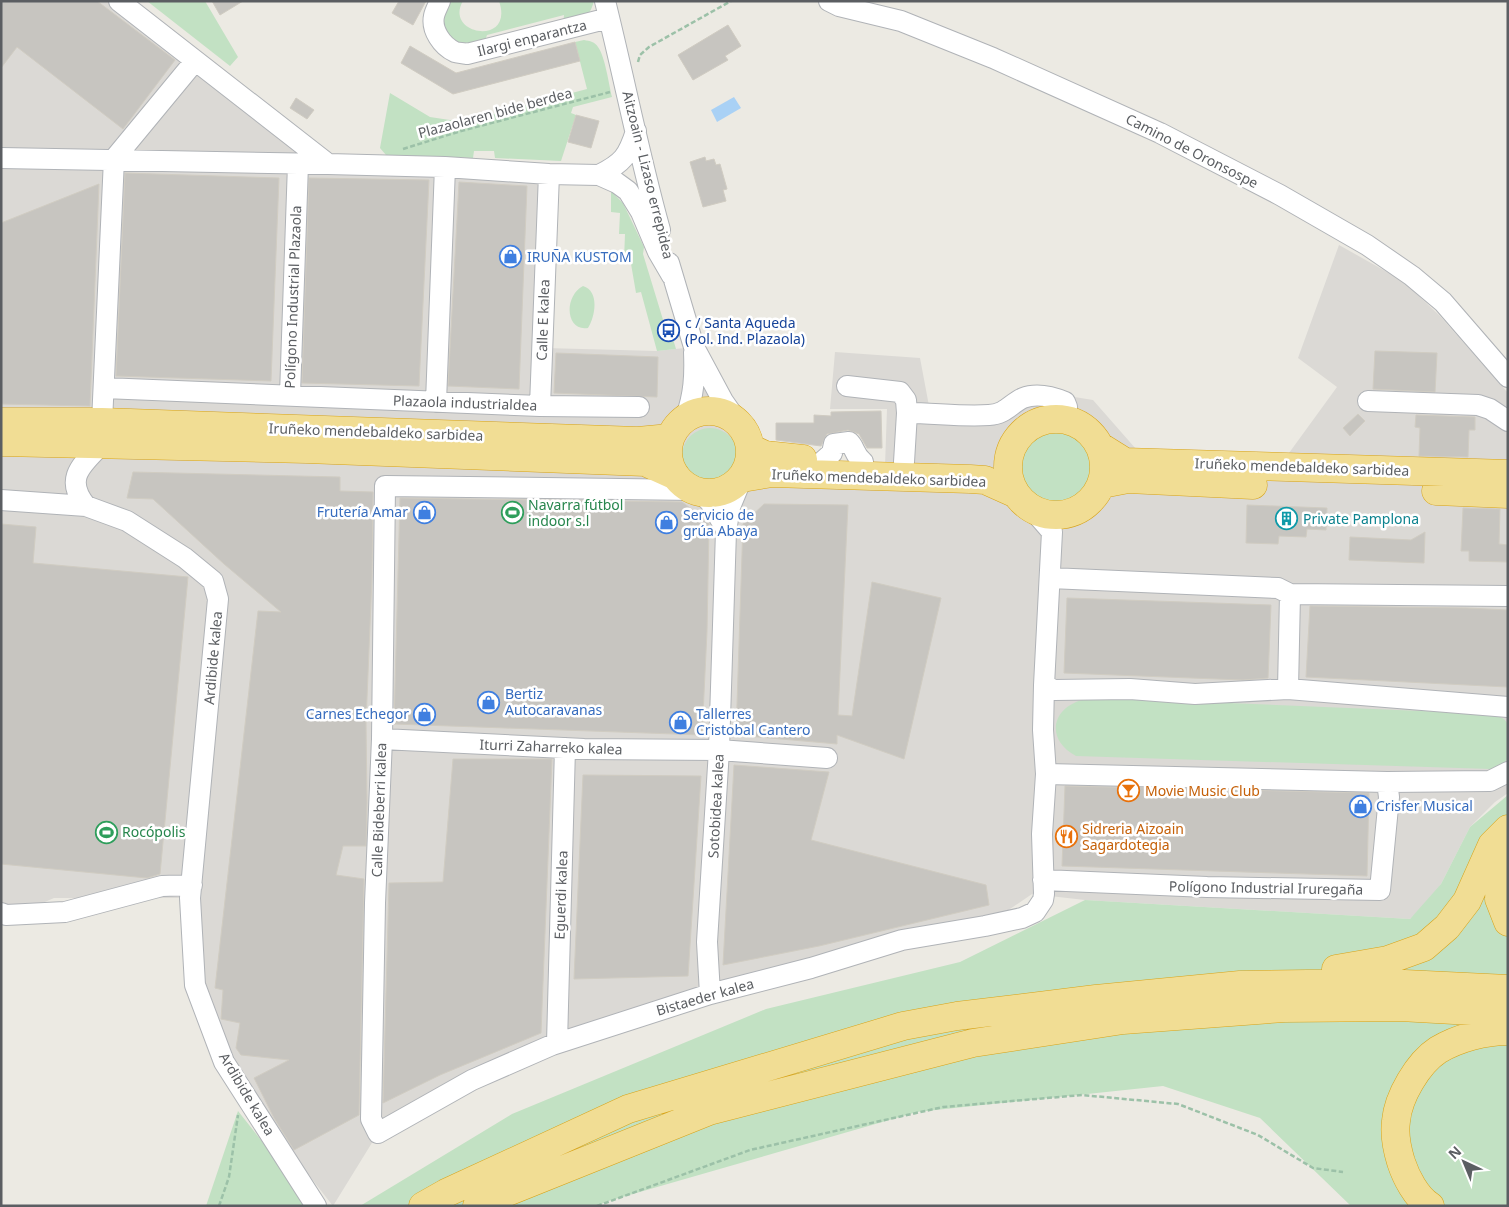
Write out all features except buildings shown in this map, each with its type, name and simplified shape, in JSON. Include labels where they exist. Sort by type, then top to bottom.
[{"type":"highway","name":"Iruñeko mendebaldeko sarbidea","points":[[1,442],[102,433],[638,441],[678,428],[702,411],[719,411],[737,421]]},
{"type":"highway","points":[[1063,419],[1074,422],[1090,432],[1101,447],[1105,465],[1102,484],[1091,501],[1074,513],[1053,516],[1024,502],[1010,483],[1007,472],[1011,449],[1019,436],[1032,425],[1042,421],[1063,419]]},
{"type":"highway","points":[[678,428],[668,448],[668,458],[671,467],[690,486],[714,492],[725,490],[742,478],[749,461],[750,448],[746,432],[737,421]]},
{"type":"highway","name":"Iruñeko mendebaldeko sarbidea","points":[[1,422],[102,433],[306,449],[645,462],[690,486]]},
{"type":"highway","name":"Iruñeko mendebaldeko sarbidea","points":[[1101,447],[1125,462],[1508,474]]},
{"type":"highway","name":"Iruñeko mendebaldeko sarbidea","points":[[750,448],[765,455],[823,461],[981,463],[1011,449]]},
{"type":"highway","name":"Iruñeko mendebaldeko sarbidea","points":[[742,478],[772,474],[985,480],[1024,502]]},
{"type":"highway","name":"Iruñeko mendebaldeko sarbidea","points":[[1102,484],[1128,479],[1508,494]]},
{"type":"highway","points":[[957,1016],[1056,991],[1211,975],[1310,972],[1351,968],[1388,960],[1424,947],[1447,927],[1467,901],[1492,845],[1508,828]]},
{"type":"highway","points":[[1508,854],[1501,871],[1499,899],[1508,922]]},
{"type":"highway","points":[[423,1206],[446,1193],[628,1109],[903,1026],[957,1016],[1096,999],[1240,985],[1384,983],[1508,989]]},
{"type":"highway","points":[[477,1206],[490,1199],[709,1111],[973,1043],[1123,1020],[1284,1008],[1400,1007],[1508,1013]]},
{"type":"highway","points":[[1430,1206],[1425,1203],[1405,1176],[1396,1147],[1396,1120],[1405,1092],[1419,1068],[1438,1050],[1464,1038],[1508,1031]]},
{"type":"street","points":[[119,1],[328,164]]},
{"type":"street","name":"Ilargi enparantza","points":[[440,1],[434,16],[436,32],[441,41],[455,52],[467,54],[612,7]]},
{"type":"street","name":"Camino de Oronsospe","points":[[829,1],[839,6],[901,21],[993,58],[1160,133],[1280,195],[1367,245],[1412,276],[1443,302],[1508,377]]},
{"type":"street","name":"Aitzoain - Lizaso errepidea","points":[[612,7],[645,176],[672,276],[694,347]]},
{"type":"street","points":[[86,506],[78,497],[75,478],[80,466],[102,433],[114,159],[195,61]]},
{"type":"street","points":[[610,175],[629,152],[636,131]]},
{"type":"street","points":[[1,158],[446,167],[549,174],[610,175],[628,184],[638,182],[645,176]]},
{"type":"street","name":"Polígono Industrial Plazaola","points":[[104,388],[290,395],[298,164]]},
{"type":"street","points":[[436,402],[446,167]]},
{"type":"street","name":"Calle E kalea","points":[[540,406],[549,174]]},
{"type":"street","points":[[610,175],[634,199],[658,252],[672,276]]},
{"type":"street","points":[[694,347],[723,401],[737,421]]},
{"type":"street","points":[[678,428],[693,398],[695,378],[694,347]]},
{"type":"street","points":[[847,386],[900,392],[906,400],[907,413],[904,462]]},
{"type":"street","name":"Plazaola industrialdea","points":[[290,395],[540,406],[639,407]]},
{"type":"street","points":[[907,413],[988,415],[1002,413],[1023,398],[1032,396],[1049,397],[1065,402],[1066,407],[1063,419]]},
{"type":"street","points":[[1368,401],[1478,405],[1490,409],[1508,421]]},
{"type":"street","name":"Sotobidea kalea","points":[[710,994],[707,942],[714,858],[719,750],[726,529],[730,507],[742,478]]},
{"type":"street","name":"Calle Bideberri kalea","points":[[378,1133],[371,1119],[375,903],[382,739],[385,486],[690,486]]},
{"type":"street","points":[[690,486],[710,502],[726,529]]},
{"type":"street","name":"Ardibide kalea","points":[[1,500],[86,506],[127,521],[185,558],[213,581],[218,599],[190,898],[194,985],[224,1062],[316,1206]]},
{"type":"street","points":[[1024,502],[1052,532],[1044,685],[1043,730],[1046,774],[1042,834],[1043,890]]},
{"type":"street","points":[[1050,578],[1278,588],[1290,594],[1508,596]]},
{"type":"street","points":[[1288,689],[1290,594]]},
{"type":"street","points":[[1044,685],[1054,690],[1130,689],[1195,694],[1288,689],[1508,707]]},
{"type":"street","name":"Iturri Zaharreko kalea","points":[[382,739],[565,748],[719,750],[827,758]]},
{"type":"street","name":"Eguerdi kalea","points":[[558,1043],[565,748]]},
{"type":"street","points":[[1046,774],[1387,782],[1490,781],[1508,772]]},
{"type":"street","name":"Polígono Industrial Iruregaña","points":[[1043,890],[1207,887],[1380,890],[1388,796],[1387,782]]},
{"type":"street","points":[[1,913],[65,912],[162,886],[192,885]]},
{"type":"street","name":"Bistaeder kalea","points":[[378,1133],[472,1080],[558,1043],[710,994],[811,968],[902,940],[1022,918],[1035,912],[1043,890]]},
{"type":"path","points":[[636,67],[640,55],[648,47],[731,1]]},
{"type":"path","name":"Plazaolaren bide berdea","points":[[398,150],[461,131],[615,90]]},
{"type":"path","points":[[597,1206],[750,1150],[943,1107],[1082,1095],[1178,1104],[1258,1135],[1313,1168],[1343,1172]]},
{"type":"path","points":[[219,1206],[229,1177],[238,1111],[246,1096]]},
{"type":"shaded area","points":[[1,1],[119,1],[328,164],[549,174],[545,348],[657,351],[694,347],[739,421],[757,458],[885,466],[887,409],[830,409],[835,352],[920,358],[929,406],[1003,406],[1031,390],[1093,400],[1136,449],[1289,453],[1337,387],[1298,358],[1339,245],[1403,281],[1440,316],[1508,393],[1508,793],[1495,802],[1470,827],[1441,884],[1430,900],[1410,919],[1085,900],[1032,894],[985,926],[552,1045],[378,1133],[333,1206],[242,1090],[195,985],[190,898],[54,898],[1,921]]},
{"type":"green space","points":[[147,1],[205,1],[238,57],[230,66]]},
{"type":"green space","points":[[448,1],[463,1],[459,13],[462,22],[470,28],[479,31],[489,30],[497,25],[501,16],[499,1],[594,1],[586,16],[574,23],[563,26],[564,15],[487,35],[484,44],[468,47],[453,42],[445,33],[443,22]]},
{"type":"green space","points":[[584,40],[597,45],[600,51],[605,64],[612,97],[573,107],[571,113],[576,115],[561,161],[495,158],[494,151],[474,151],[473,158],[386,155],[380,148],[390,93],[430,117],[463,122],[587,89],[575,42]]},
{"type":"green space","points":[[611,191],[623,203],[644,247],[643,254],[664,323],[662,325],[668,340],[673,339],[676,349],[657,351],[641,292],[636,293],[630,258],[624,260],[625,234],[619,234],[620,213],[611,212]]},
{"type":"green space","points":[[583,286],[592,293],[594,299],[593,318],[588,328],[581,328],[575,325],[570,313],[572,298]]},
{"type":"green space","points":[[704,428],[716,428],[726,432],[734,440],[738,456],[734,472],[726,480],[716,484],[704,484],[694,480],[686,472],[682,462],[682,450],[686,440],[694,432]]},
{"type":"green space","points":[[1057,432],[1071,435],[1084,443],[1092,456],[1095,470],[1092,484],[1084,497],[1071,505],[1057,508],[1043,505],[1030,497],[1022,484],[1019,470],[1022,456],[1030,443],[1043,435]]},
{"type":"green space","points":[[1086,699],[1130,699],[1494,714],[1504,719],[1508,724],[1508,758],[1504,763],[1491,769],[1076,756],[1059,741],[1056,724],[1059,716],[1066,708]]},
{"type":"green space","points":[[1508,795],[1508,1206],[1351,1206],[1260,1118],[1163,1086],[917,1112],[605,1202],[598,1206],[360,1206],[512,1114],[766,1009],[960,962],[1085,900],[1410,919],[1441,884],[1470,827]]},
{"type":"green space","points":[[238,1111],[313,1206],[206,1206]]},
{"type":"water","points":[[734,97],[741,108],[717,122],[711,110]]},
{"type":"place","name":"IRUÑA KUSTOM","points":[[511,257]]},
{"type":"place","name":"c / Santa Agueda (Pol. Ind. Plazaola)","points":[[669,331]]},
{"type":"place","name":"Frutería Amar","points":[[424,512]]},
{"type":"place","name":"Navarra fútbol indoor s.l","points":[[512,513]]},
{"type":"place","name":"Private Pamplona","points":[[1287,519]]},
{"type":"place","name":"Servicio de grúa Abaya","points":[[667,523]]},
{"type":"place","name":"Bertiz Autocaravanas","points":[[489,702]]},
{"type":"place","name":"Carnes Echegor","points":[[425,714]]},
{"type":"place","name":"Tallerres Cristobal Cantero","points":[[680,722]]},
{"type":"place","name":"Movie Music Club","points":[[1129,791]]},
{"type":"place","name":"Crisfer Musical","points":[[1360,806]]},
{"type":"place","name":"Rocópolis","points":[[106,832]]},
{"type":"place","name":"Sidreria Aizoain Sagardotegia","points":[[1066,837]]}]
